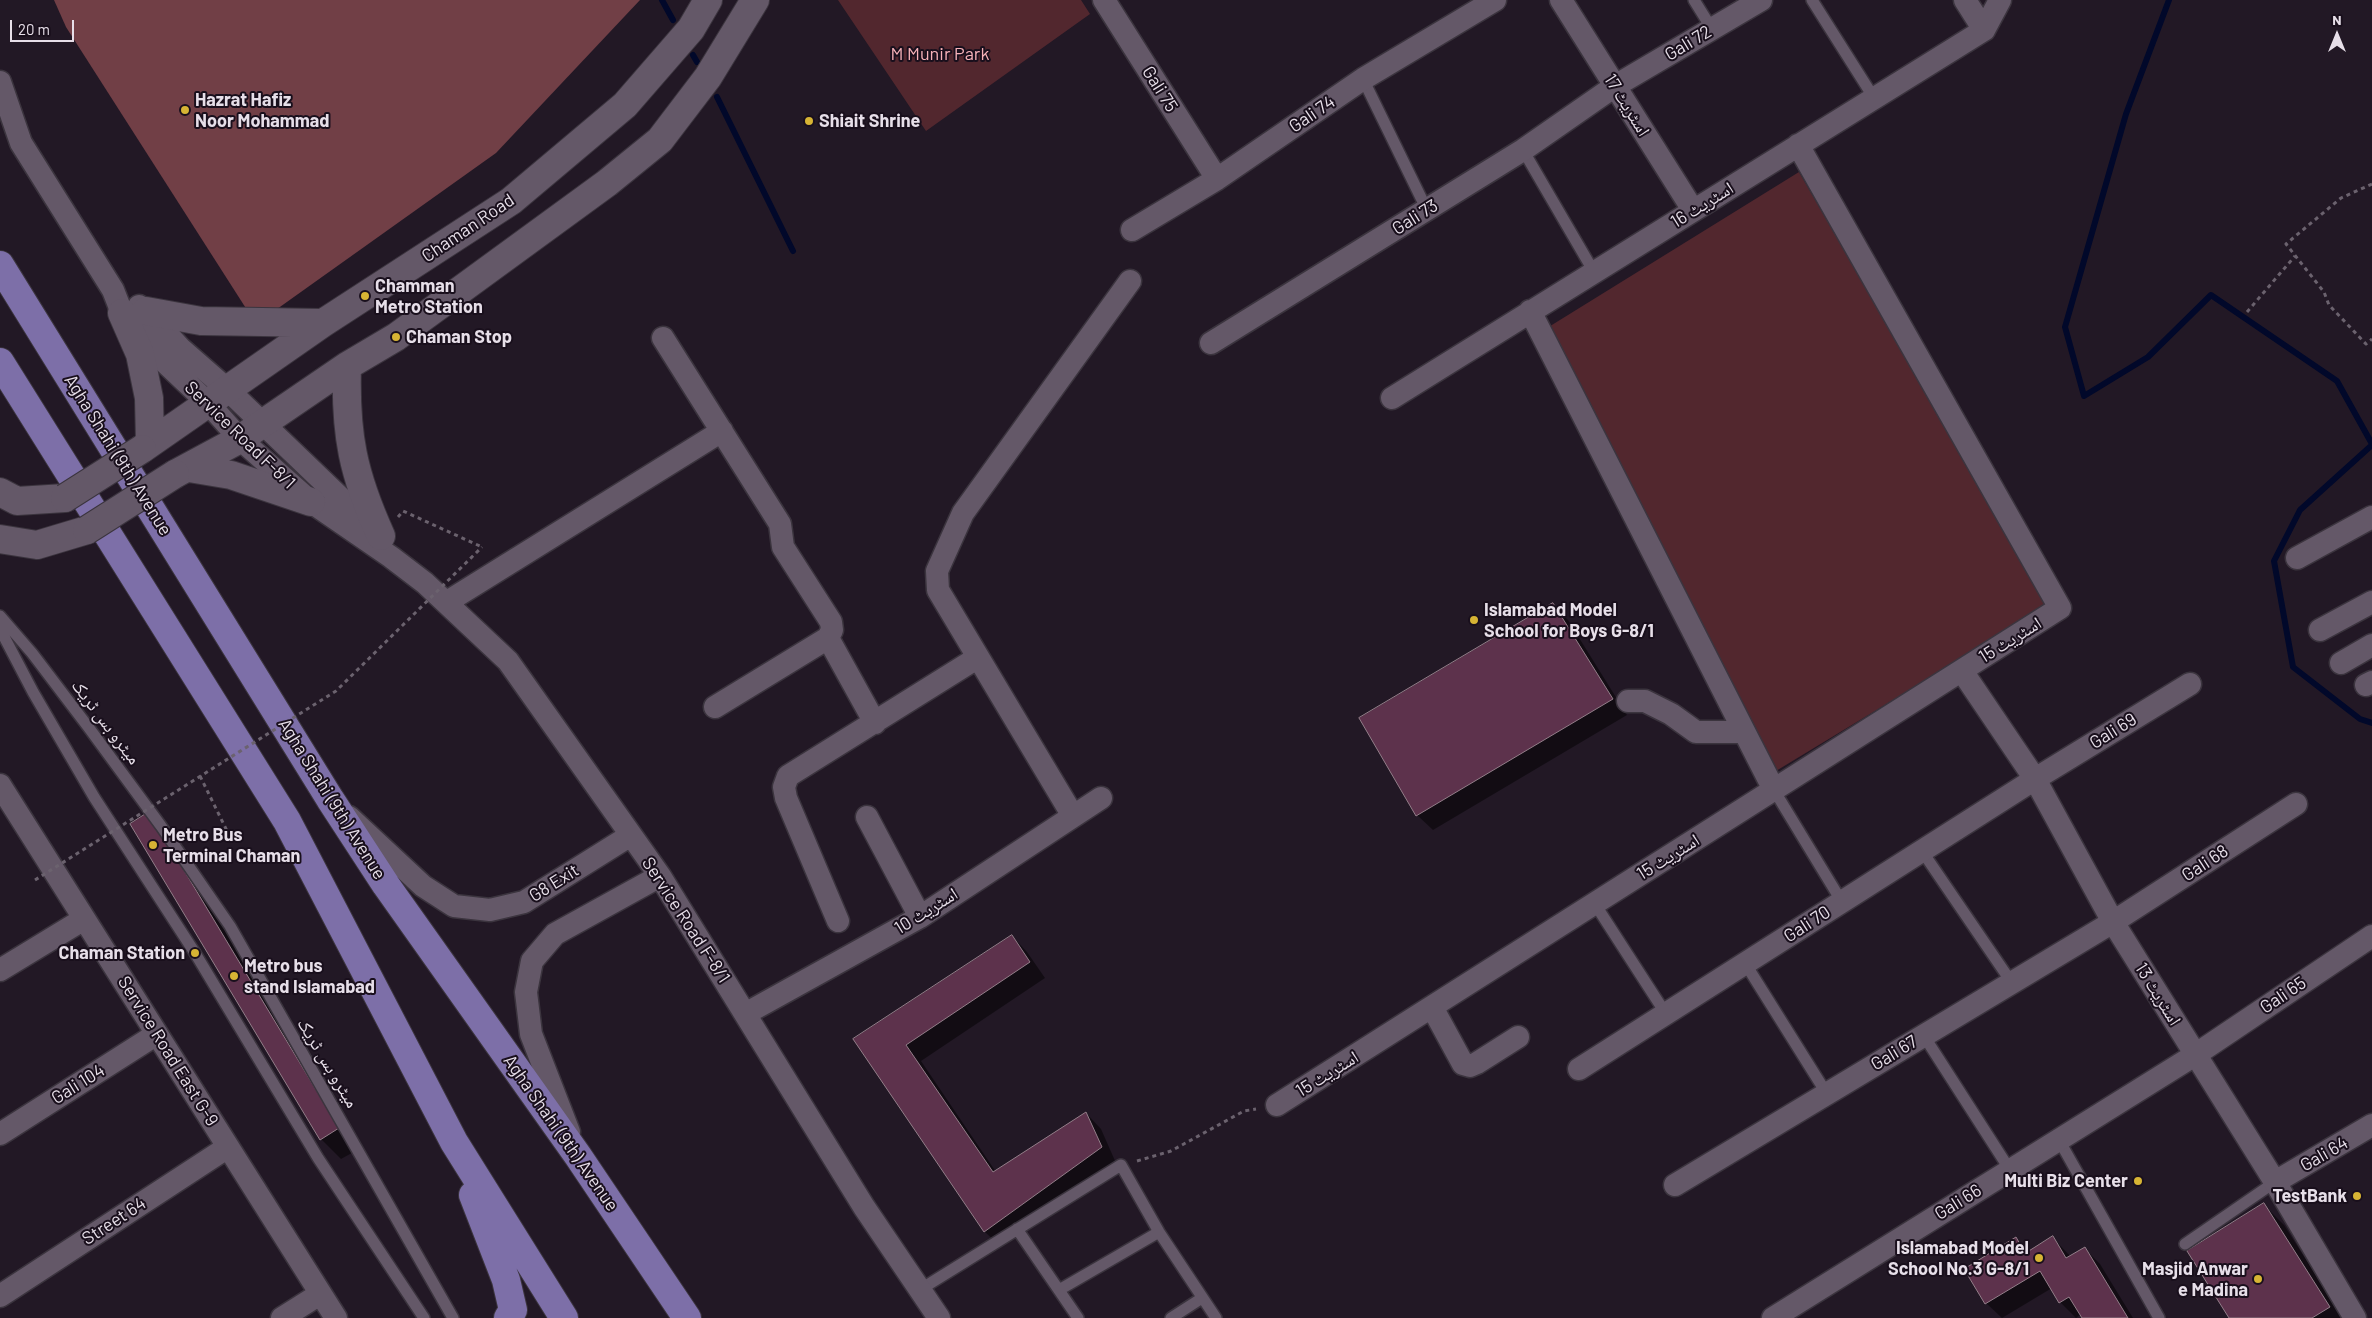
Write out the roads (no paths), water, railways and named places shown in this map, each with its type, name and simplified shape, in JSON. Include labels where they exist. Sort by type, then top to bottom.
[{"type":"main road","name":"Agha Shahi (9th) Avenue","points":[[0,265],[330,799],[386,885],[578,1156],[687,1318]]},
{"type":"main road","points":[[0,362],[287,821],[454,1142],[564,1318]]},
{"type":"main road","points":[[454,1142],[506,1280],[513,1310],[508,1318]]},
{"type":"street","name":"Chaman Road","points":[[0,492],[18,501],[65,498],[146,446],[323,323],[518,194],[625,105],[691,29],[708,0]]},
{"type":"street","points":[[0,539],[37,545],[87,530],[182,471],[229,445],[347,366],[412,326],[607,183],[660,140],[708,77],[755,0]]},
{"type":"street","name":"Gali 75","points":[[1104,0],[1217,179]]},
{"type":"street","name":"Gali 74","points":[[1132,230],[1217,179],[1363,79],[1495,0]]},
{"type":"street","name":"اسٹریٹ 17","points":[[1561,0],[1693,210]]},
{"type":"street","name":"Gali 72","points":[[1615,86],[1761,0]]},
{"type":"street","points":[[1965,0],[1984,30],[2000,0]]},
{"type":"street","name":"اسٹریٹ 16","points":[[1392,398],[1984,30]]},
{"type":"street","name":"Service Road F-8/1","points":[[0,82],[21,143],[127,304],[155,353],[218,397],[262,424],[386,547],[508,661],[660,876],[864,1207],[939,1318]]},
{"type":"street","name":"Gali 73","points":[[1211,343],[1523,150],[1615,86]]},
{"type":"street","name":"اسٹریٹ 15","points":[[1277,1105],[2060,608],[1798,145]]},
{"type":"street","points":[[1072,816],[938,590],[936,581],[937,571],[963,513],[1130,281]]},
{"type":"street","points":[[146,446],[149,398],[127,304],[201,321],[323,323]]},
{"type":"street","points":[[1530,311],[1774,790]]},
{"type":"street","points":[[663,338],[780,524],[783,547],[832,622],[832,630],[828,638],[715,707]]},
{"type":"street","points":[[347,366],[346,410],[351,454],[363,496],[386,547]]},
{"type":"street","name":"Service Road F-8/1","points":[[218,397],[229,445],[311,502],[386,547]]},
{"type":"street","points":[[447,602],[722,431]]},
{"type":"street","points":[[182,471],[231,475],[311,502]]},
{"type":"street","points":[[2298,558],[2372,517]]},
{"type":"street","points":[[2320,630],[2372,602]]},
{"type":"street","points":[[828,638],[875,723]]},
{"type":"street","points":[[2341,663],[2372,646]]},
{"type":"street","points":[[838,921],[786,798],[784,787],[788,776],[978,658]]},
{"type":"street","name":"اسٹریٹ 13","points":[[1962,671],[2035,779],[2113,922],[2275,1182],[2355,1318]]},
{"type":"street","name":"Gali 69","points":[[2035,779],[2190,684]]},
{"type":"street","points":[[1628,701],[1646,701],[1671,714],[1696,732],[1744,732]]},
{"type":"street","name":"Gali 70","points":[[1579,1069],[2035,779]]},
{"type":"street","name":"Service Road East G-9","points":[[2,794],[84,919],[336,1318]]},
{"type":"street","name":"اسٹریٹ 10","points":[[745,1014],[920,917],[1100,798]]},
{"type":"street","name":"G8 Exit","points":[[330,799],[423,886],[454,906],[490,910],[524,902],[630,835]]},
{"type":"street","name":"Gali 68","points":[[2113,922],[2296,804]]},
{"type":"street","points":[[867,817],[920,917]]},
{"type":"street","points":[[578,1156],[531,1034],[526,992],[532,961],[555,934],[660,876]]},
{"type":"street","points":[[0,970],[84,919]]},
{"type":"street","name":"Gali 67","points":[[1675,1185],[2113,922]]},
{"type":"street","name":"Gali 65","points":[[2195,1055],[2372,936]]},
{"type":"street","points":[[1432,1007],[1463,1064],[1470,1066],[1477,1063],[1518,1037]]},
{"type":"street","name":"Gali 104","points":[[0,1134],[157,1034]]},
{"type":"street","name":"Gali 66","points":[[1773,1318],[2195,1055]]},
{"type":"street","name":"Gali 64","points":[[2275,1182],[2372,1126]]},
{"type":"street","name":"Street 64","points":[[0,1296],[228,1147]]},
{"type":"street","points":[[282,1318],[320,1294]]},
{"type":"lane","points":[[1694,0],[1712,29]]},
{"type":"lane","points":[[1812,0],[1874,98]]},
{"type":"lane","points":[[1363,79],[1427,210]]},
{"type":"lane","points":[[1523,150],[1594,272]]},
{"type":"lane","name":"میٹرو بس ٹریک","points":[[0,616],[32,653],[95,736],[161,826],[230,926],[453,1318]]},
{"type":"lane","points":[[0,629],[33,692],[94,797],[195,953],[318,1158],[424,1318]]},
{"type":"lane","points":[[1774,790],[1842,902]]},
{"type":"lane","points":[[1922,851],[2012,983]]},
{"type":"lane","points":[[1595,904],[1666,1014]]},
{"type":"lane","points":[[1746,963],[1827,1094]]},
{"type":"lane","points":[[1924,1036],[2010,1170]]},
{"type":"lane","points":[[2059,1140],[2159,1318]]},
{"type":"lane","points":[[921,1289],[1122,1165],[1159,1232],[1216,1318]]},
{"type":"lane","points":[[2185,1244],[2275,1182]]},
{"type":"lane","points":[[1017,1229],[1078,1318]]},
{"type":"lane","points":[[1059,1290],[1159,1232]]},
{"type":"lane","points":[[1172,1318],[1202,1298]]},
{"type":"waterway","points":[[662,0],[673,20]]},
{"type":"waterway","points":[[2169,0],[2126,114],[2065,327],[2084,396],[2148,357],[2211,295],[2337,381],[2372,444]]},
{"type":"waterway","points":[[693,55],[697,62]]},
{"type":"waterway","points":[[717,97],[793,251]]},
{"type":"waterway","points":[[2372,445],[2300,510],[2274,561],[2293,667],[2360,719],[2372,723]]},
{"type":"place","name":"Hazrat Hafiz Noor Mohammad","points":[[185,110]]},
{"type":"place","name":"Shiait Shrine","points":[[809,121]]},
{"type":"place","name":"Chamman Metro Station","points":[[365,296]]},
{"type":"place","name":"Chaman Stop","points":[[396,337]]},
{"type":"place","name":"Islamabad Model School for Boys G-8/1","points":[[1474,620]]},
{"type":"place","name":"Metro Bus Terminal Chaman","points":[[153,845]]},
{"type":"place","name":"Chaman Station","points":[[195,953]]},
{"type":"place","name":"Metro bus stand Islamabad","points":[[234,976]]},
{"type":"place","name":"Multi Biz Center","points":[[2138,1181]]},
{"type":"place","name":"TestBank","points":[[2357,1196]]},
{"type":"place","name":"Islamabad Model School No.3 G-8/1","points":[[2039,1258]]},
{"type":"place","name":"Masjid Anwar e Madina","points":[[2258,1279]]},
{"type":"park label","name":"M Munir Park","points":[[940,54]]}]
